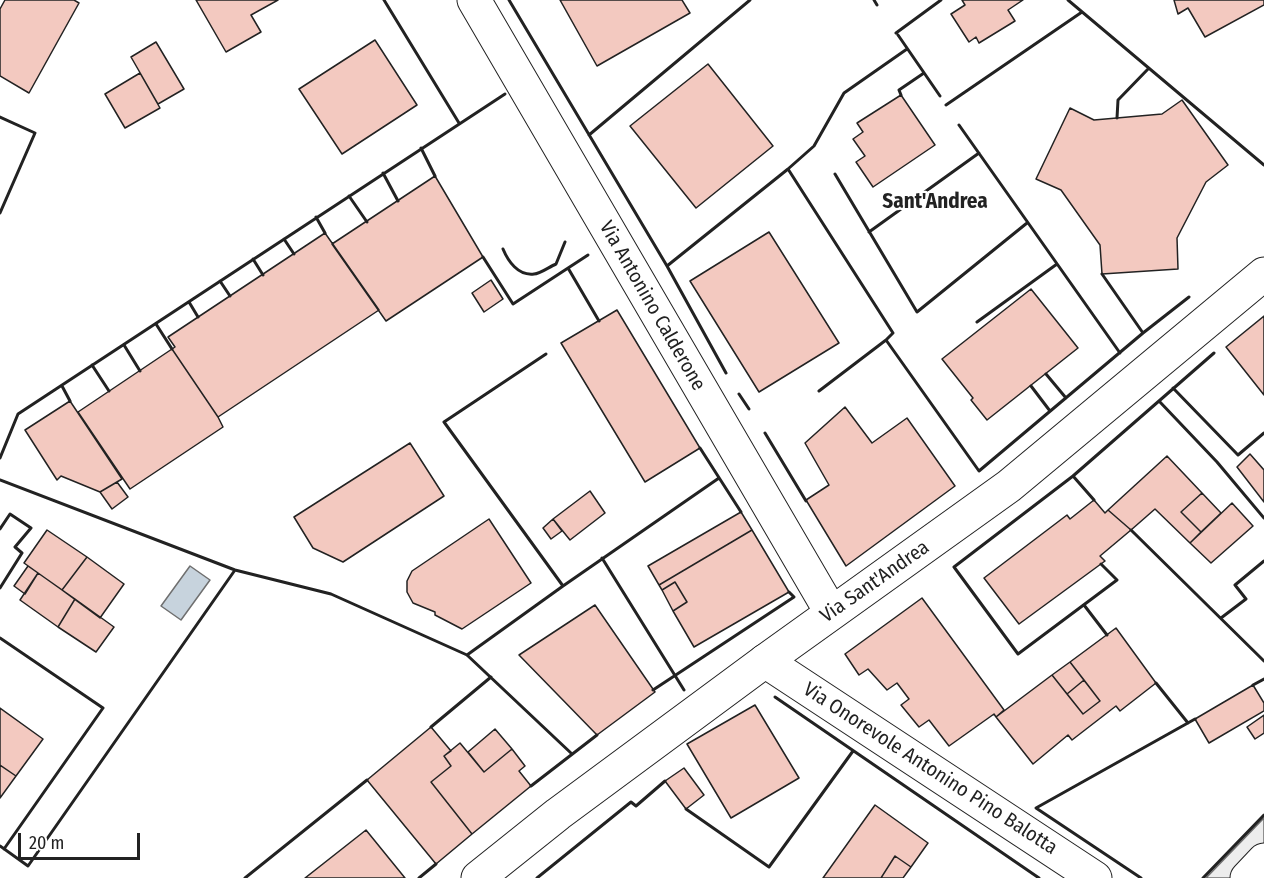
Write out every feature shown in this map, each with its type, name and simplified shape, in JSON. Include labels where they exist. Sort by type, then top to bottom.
[{"type":"street","name":"Via Antonino Calderone","points":[[474,0],[831,612]]},
{"type":"street","name":"Via Sant'Andrea","points":[[478,878],[558,814],[831,612],[919,552],[1009,486],[1264,274]]},
{"type":"street","name":"Via Onorevole Antonino Pino Balotta","points":[[765,661],[1095,878]]},
{"type":"street","points":[[1247,878],[1264,860]]},
{"type":"shaded area","points":[[190,566],[210,580],[181,620],[161,606]]},
{"type":"shaded area","points":[[1264,818],[1264,878],[1206,878]]},
{"type":"building","points":[[5,0],[74,0],[79,3],[29,93],[0,76],[0,9]]},
{"type":"building","points":[[196,0],[278,0],[251,15],[261,32],[226,52]]},
{"type":"building","points":[[560,0],[682,0],[690,13],[597,66]]},
{"type":"building","points":[[962,0],[1023,0],[1008,10],[1015,21],[979,43],[976,37],[969,42],[951,14],[965,5]]},
{"type":"building","points":[[1174,0],[1264,0],[1264,5],[1205,37],[1188,8],[1178,14]]},
{"type":"building","points":[[375,40],[417,105],[342,154],[299,89]]},
{"type":"building","points":[[156,42],[184,89],[158,104],[131,57]]},
{"type":"building","points":[[708,64],[773,146],[696,208],[630,126]]},
{"type":"building","points":[[140,73],[160,108],[125,128],[105,94]]},
{"type":"building","points":[[901,95],[935,145],[873,187],[856,162],[865,156],[853,139],[863,132],[857,123]]},
{"type":"building","points":[[1182,100],[1228,165],[1206,182],[1177,238],[1178,269],[1102,274],[1100,245],[1061,190],[1036,179],[1070,108],[1094,120],[1162,114]]},
{"type":"building","points":[[435,176],[483,257],[386,321],[332,244]]},
{"type":"building","points":[[769,232],[839,343],[759,392],[690,281]]},
{"type":"building","points":[[325,233],[379,310],[218,417],[172,349],[175,347],[168,337]]},
{"type":"building","points":[[491,280],[503,299],[484,312],[472,293]]},
{"type":"building","points":[[1031,289],[1078,348],[987,420],[942,359]]},
{"type":"building","points":[[617,310],[700,448],[645,482],[561,343]]},
{"type":"building","points":[[1264,316],[1264,395],[1226,347]]},
{"type":"building","points":[[172,349],[223,427],[130,489],[78,412]]},
{"type":"building","points":[[70,401],[122,479],[100,492],[61,476],[57,480],[25,430]]},
{"type":"building","points":[[845,407],[872,443],[907,418],[955,486],[846,566],[806,500],[829,485],[805,443]]},
{"type":"building","points":[[410,443],[444,496],[343,562],[313,548],[294,517]]},
{"type":"building","points":[[1250,454],[1264,470],[1264,502],[1237,467]]},
{"type":"building","points":[[1167,456],[1202,493],[1181,512],[1201,532],[1190,543],[1155,509],[1131,530],[1108,510]]},
{"type":"building","points":[[117,482],[128,497],[112,509],[100,492]]},
{"type":"building","points":[[590,491],[605,513],[570,540],[553,519]]},
{"type":"building","points":[[1202,493],[1221,513],[1201,532],[1181,512]]},
{"type":"building","points":[[1094,500],[1105,513],[1108,510],[1131,530],[1100,556],[1105,561],[1019,624],[984,578],[1067,515],[1070,519]]},
{"type":"building","points":[[1232,503],[1253,526],[1211,563],[1190,543]]},
{"type":"building","points":[[741,512],[752,530],[659,585],[648,566]]},
{"type":"building","points":[[489,519],[531,583],[462,629],[435,615],[435,612],[413,603],[407,592],[407,581],[412,571]]},
{"type":"building","points":[[553,519],[562,531],[551,539],[543,528]]},
{"type":"building","points":[[47,530],[87,557],[62,590],[24,563]]},
{"type":"building","points":[[752,530],[789,592],[694,647],[673,611],[687,602],[675,582],[662,590],[659,585]]},
{"type":"building","points":[[87,557],[124,584],[100,618],[62,590]]},
{"type":"building","points":[[28,566],[38,573],[25,594],[14,586]]},
{"type":"building","points":[[38,573],[75,599],[58,627],[20,600]]},
{"type":"building","points":[[675,582],[687,602],[673,611],[662,590]]},
{"type":"building","points":[[922,598],[1004,710],[996,717],[994,714],[949,746],[929,720],[919,727],[901,705],[909,699],[897,683],[887,690],[868,669],[859,675],[845,654]]},
{"type":"building","points":[[75,599],[114,627],[96,652],[58,627]]},
{"type":"building","points":[[595,605],[655,692],[597,735],[519,655]]},
{"type":"building","points":[[1116,628],[1156,683],[1120,711],[1116,706],[1072,740],[1068,735],[1033,764],[996,717],[1052,675],[1083,714],[1100,701],[1070,662]]},
{"type":"building","points":[[1070,662],[1084,680],[1067,694],[1052,675]]},
{"type":"building","points":[[1084,680],[1100,701],[1083,714],[1067,694]]},
{"type":"building","points":[[1253,685],[1264,703],[1264,711],[1209,743],[1195,719]]},
{"type":"building","points":[[755,705],[799,778],[731,818],[687,744]]},
{"type":"building","points":[[0,708],[43,739],[16,776],[0,765]]},
{"type":"building","points":[[1264,715],[1264,733],[1255,739],[1247,727]]},
{"type":"building","points":[[431,727],[451,751],[444,756],[451,766],[431,782],[472,834],[436,864],[367,780]]},
{"type":"building","points":[[495,729],[512,749],[484,772],[468,752]]},
{"type":"building","points":[[460,743],[484,772],[512,749],[525,766],[519,771],[531,786],[472,834],[431,782],[451,766],[444,756]]},
{"type":"building","points":[[0,765],[16,776],[0,798]]},
{"type":"building","points":[[684,768],[704,795],[686,809],[665,781]]},
{"type":"building","points":[[875,805],[928,843],[911,867],[895,856],[881,878],[823,878]]},
{"type":"building","points":[[366,830],[405,878],[305,878]]},
{"type":"building","points":[[895,856],[911,867],[903,878],[881,878]]},
{"type":"wall","points":[[384,0],[459,123]]},
{"type":"wall","points":[[509,0],[667,266],[726,373]]},
{"type":"wall","points":[[589,135],[750,0]]},
{"type":"wall","points":[[874,0],[877,5]]},
{"type":"wall","points":[[896,33],[941,0]]},
{"type":"wall","points":[[1068,0],[1264,165]]},
{"type":"wall","points":[[946,105],[1082,12]]},
{"type":"wall","points":[[898,35],[940,96]]},
{"type":"wall","points":[[907,49],[844,93],[814,146],[788,169],[893,333],[886,340],[979,471],[1189,297]]},
{"type":"wall","points":[[1117,118],[1118,100],[1149,68]]},
{"type":"wall","points":[[901,95],[899,90],[924,73]]},
{"type":"wall","points":[[0,458],[18,414],[505,94]]},
{"type":"wall","points":[[0,117],[35,133],[0,213]]},
{"type":"wall","points":[[959,125],[1120,353]]},
{"type":"wall","points":[[421,148],[435,176]]},
{"type":"wall","points":[[869,232],[979,153]]},
{"type":"wall","points":[[667,266],[788,169]]},
{"type":"wall","points":[[383,173],[398,201]]},
{"type":"wall","points":[[835,174],[917,312],[1027,223]]},
{"type":"wall","points":[[349,196],[367,222]]},
{"type":"wall","points":[[316,217],[325,233]]},
{"type":"wall","points":[[284,239],[294,254]]},
{"type":"wall","points":[[503,249],[518,270],[534,274],[556,264],[565,242]]},
{"type":"wall","points":[[483,257],[513,304],[588,255]]},
{"type":"wall","points":[[253,259],[263,275]]},
{"type":"wall","points":[[977,322],[1057,264]]},
{"type":"wall","points":[[568,268],[599,321]]},
{"type":"wall","points":[[1102,274],[1143,333]]},
{"type":"wall","points":[[220,281],[230,296]]},
{"type":"wall","points":[[189,302],[198,317]]},
{"type":"wall","points":[[156,324],[172,349]]},
{"type":"wall","points":[[819,391],[886,340]]},
{"type":"wall","points":[[124,345],[140,371]]},
{"type":"wall","points":[[1101,564],[1117,580],[1018,654],[954,567],[1073,476],[1214,353]]},
{"type":"wall","points":[[467,655],[563,586],[444,422],[546,354]]},
{"type":"wall","points":[[92,365],[109,391]]},
{"type":"wall","points":[[1046,374],[1066,398]]},
{"type":"wall","points":[[62,386],[70,401]]},
{"type":"wall","points":[[1031,386],[1050,411]]},
{"type":"wall","points":[[1173,388],[1238,455],[1264,433]]},
{"type":"wall","points":[[739,394],[749,409]]},
{"type":"wall","points":[[1159,401],[1217,462],[1264,518]]},
{"type":"wall","points":[[765,433],[806,501]]},
{"type":"wall","points":[[700,448],[741,512]]},
{"type":"wall","points":[[1073,476],[1094,500]]},
{"type":"wall","points":[[563,586],[719,478]]},
{"type":"wall","points":[[0,480],[235,570],[331,594],[467,655],[572,754]]},
{"type":"wall","points":[[0,529],[10,514],[31,528],[15,547],[22,553],[0,588]]},
{"type":"wall","points":[[1131,530],[1264,661]]},
{"type":"wall","points":[[602,558],[684,690]]},
{"type":"wall","points":[[1221,618],[1246,599],[1235,585],[1264,561]]},
{"type":"wall","points":[[0,846],[28,866],[235,570]]},
{"type":"wall","points":[[653,690],[794,597],[789,592]]},
{"type":"wall","points":[[1084,605],[1107,635]]},
{"type":"wall","points":[[0,638],[103,708],[4,849]]},
{"type":"wall","points":[[431,727],[491,677]]},
{"type":"wall","points":[[1253,685],[1264,679]]},
{"type":"wall","points":[[1156,683],[1188,723]]},
{"type":"wall","points":[[775,697],[1039,878]]},
{"type":"wall","points":[[1141,878],[1036,808],[1195,719]]},
{"type":"wall","points":[[531,786],[597,735]]},
{"type":"wall","points":[[686,809],[769,867],[853,751]]},
{"type":"wall","points":[[245,878],[367,780]]},
{"type":"wall","points":[[537,878],[631,802],[636,806],[665,781]]},
{"type":"wall","points":[[1203,878],[1264,815]]},
{"type":"wall","points":[[419,878],[436,864]]},
{"type":"district","name":"Sant'Andrea","points":[[935,202]]}]
